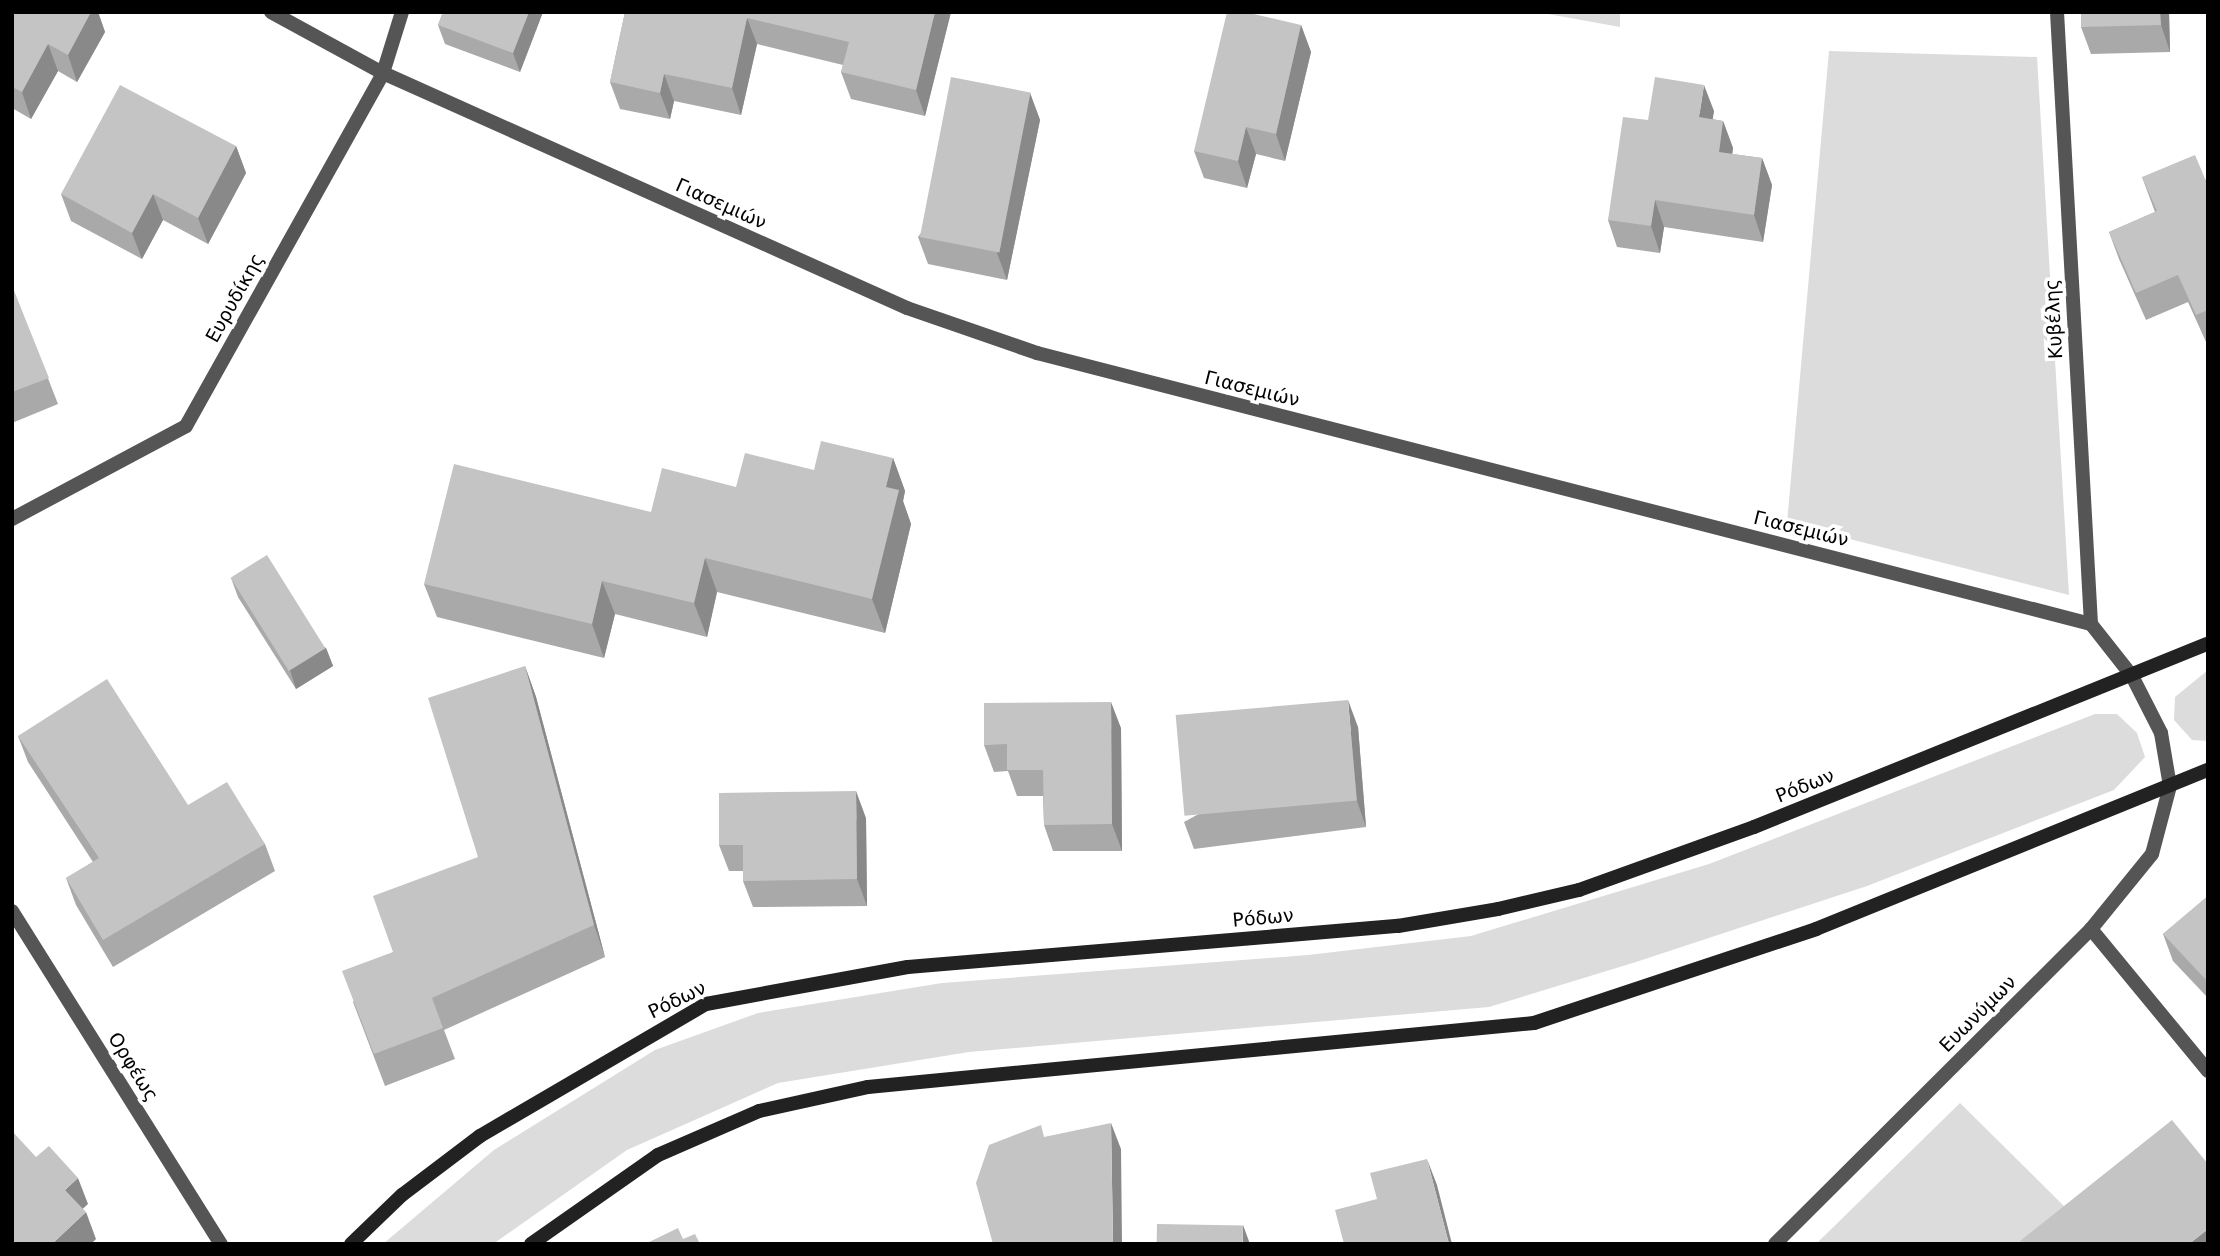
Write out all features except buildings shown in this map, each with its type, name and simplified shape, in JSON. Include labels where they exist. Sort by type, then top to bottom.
[{"type":"street","name":"Γιασεμιών","points":[[271,12],[383,73],[907,308],[1037,353],[2091,624]]},
{"type":"street","name":"Ευρυδίκης","points":[[12,519],[186,426],[383,73],[402,12]]},
{"type":"street","name":"Κυβέλης","points":[[2057,12],[2091,624]]},
{"type":"street","points":[[2091,624],[2132,676],[2161,733],[2170,786]]},
{"type":"street","name":"Ρόδων","points":[[351,1244],[402,1195],[480,1136],[706,1004],[908,967],[1398,926],[1498,909],[1579,890],[1754,827],[2208,644]]},
{"type":"street","points":[[531,1244],[658,1155],[759,1111],[868,1087],[1534,1023],[1816,929],[2208,770]]},
{"type":"street","name":"Ευωνύμων","points":[[1775,1244],[2091,929],[2152,854],[2170,786]]},
{"type":"street","name":"Ορφέως","points":[[12,911],[217,1242]]},
{"type":"street","points":[[2091,929],[2208,1071]]},
{"type":"shaded area","points":[[1537,12],[1620,12],[1620,27]]},
{"type":"shaded area","points":[[1829,51],[2037,57],[2069,595],[1787,523]]},
{"type":"shaded area","points":[[2208,670],[2208,741],[2192,740],[2174,720],[2175,697]]},
{"type":"shaded area","points":[[2095,714],[2117,714],[2137,733],[2145,757],[2114,790],[1867,886],[1636,962],[1489,1007],[969,1052],[778,1083],[627,1150],[493,1244],[383,1244],[494,1150],[655,1050],[758,1013],[942,983],[1308,955],[1471,936],[1709,864]]},
{"type":"shaded area","points":[[1960,1103],[2072,1214],[2076,1244],[1816,1244]]}]
